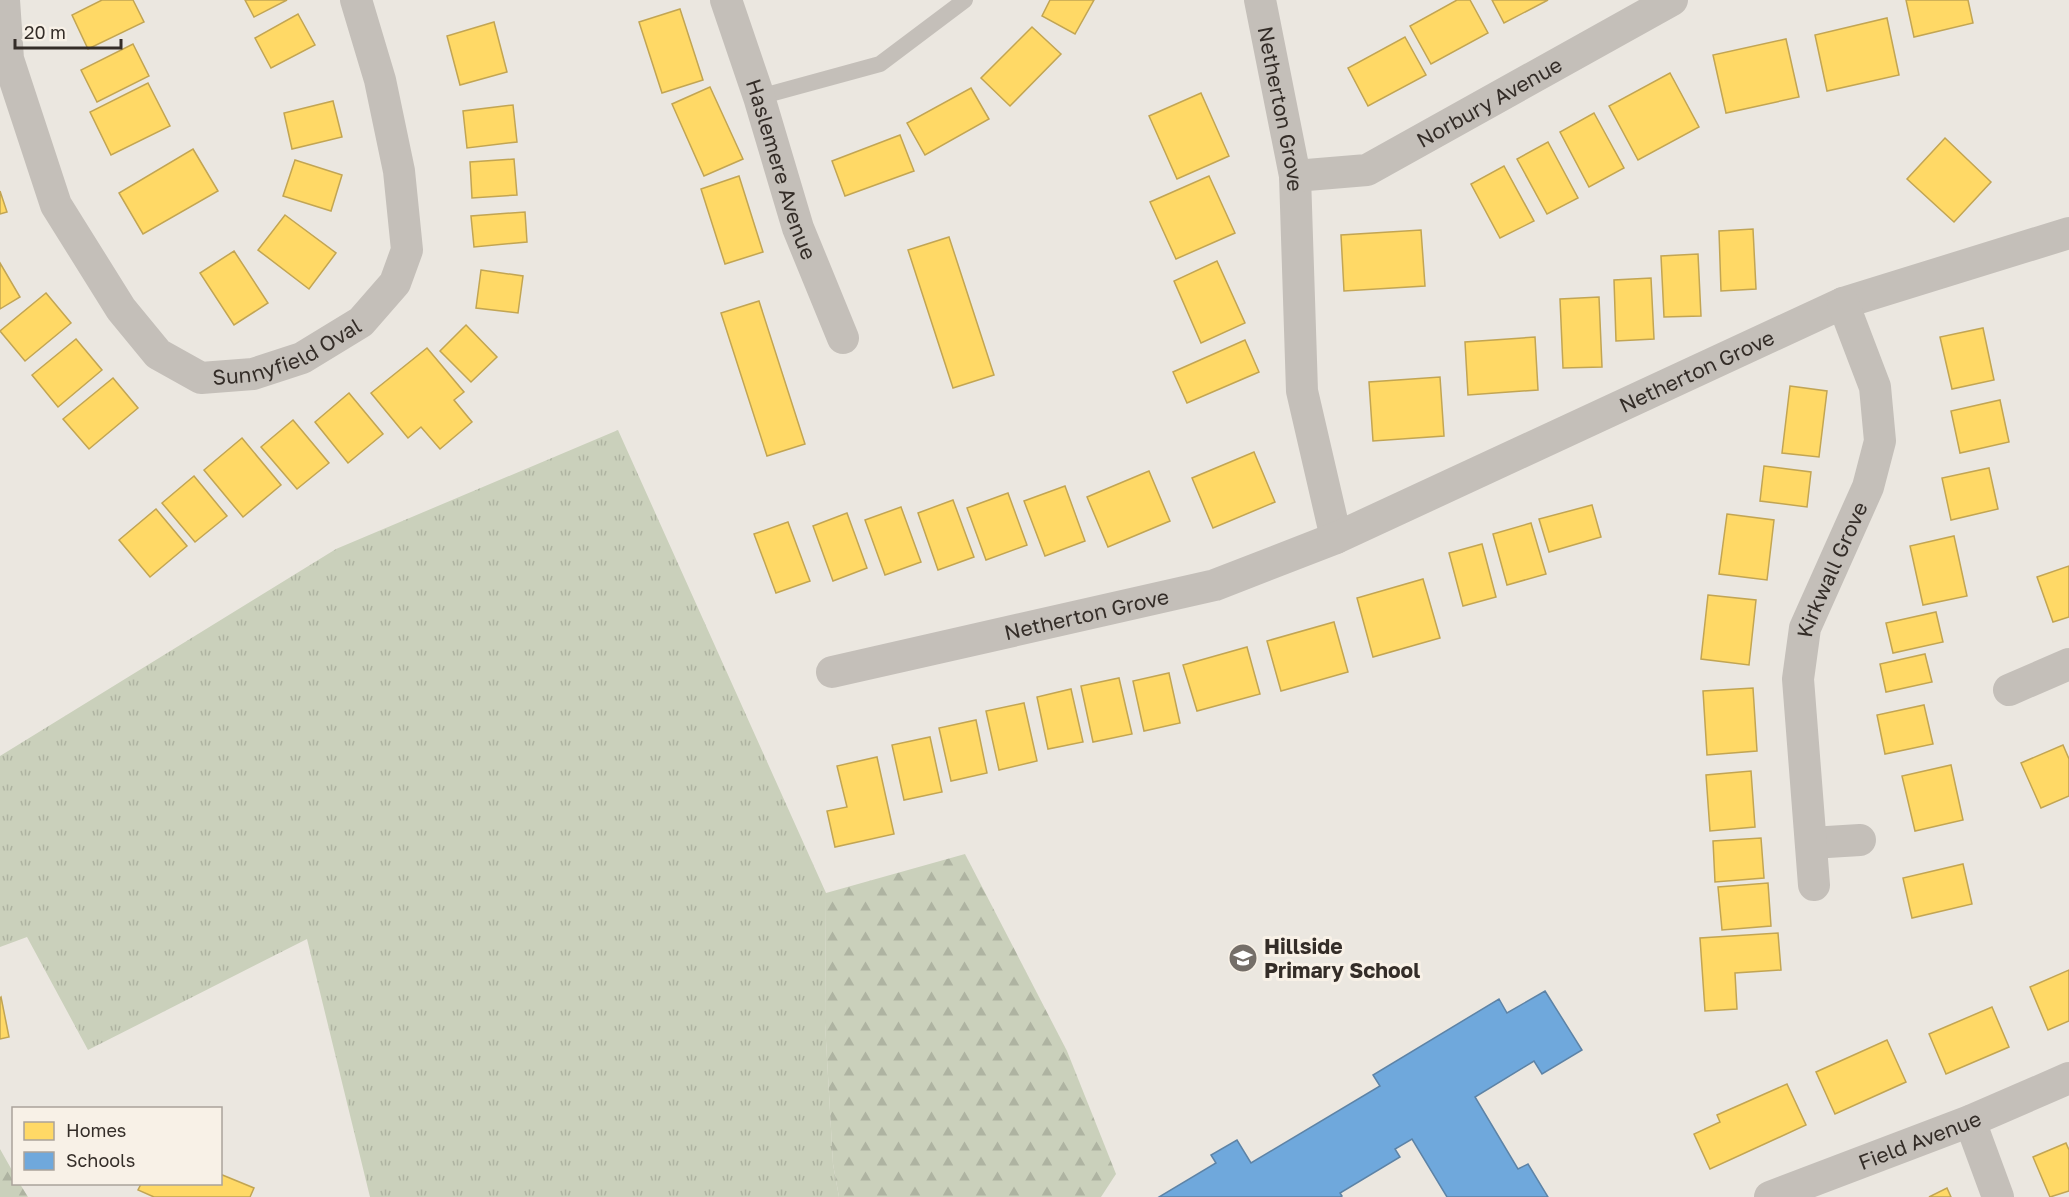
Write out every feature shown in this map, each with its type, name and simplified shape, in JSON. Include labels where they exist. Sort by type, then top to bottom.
[{"type":"street","name":"Sunnyfield Oval","points":[[4,0],[8,59],[56,205],[121,309],[158,354],[201,378],[253,375],[302,358],[362,322],[395,283],[407,250],[399,171],[380,80],[356,0]]},
{"type":"street","name":"Haslemere Avenue","points":[[726,0],[759,97],[798,228],[843,338]]},
{"type":"street","name":"Netherton Grove","points":[[1260,0],[1295,176],[1302,392],[1336,538]]},
{"type":"street","name":"Norbury Avenue","points":[[1295,176],[1367,170],[1672,0]]},
{"type":"street","name":"Netherton Grove","points":[[832,672],[1215,585],[1336,538],[1843,303],[2069,233]]},
{"type":"street","name":"Kirkwall Grove","points":[[1814,885],[1798,679],[1805,628],[1868,487],[1880,441],[1875,387],[1843,303]]},
{"type":"street","points":[[2009,690],[2069,664]]},
{"type":"street","points":[[1811,843],[1860,840]]},
{"type":"street","name":"Field Avenue","points":[[1770,1197],[1970,1121],[2069,1078]]},
{"type":"street","points":[[1970,1121],[1998,1197]]},
{"type":"lane","points":[[759,97],[880,64],[965,0]]},
{"type":"green space","points":[[618,430],[826,893],[825,1023],[833,1164],[839,1197],[370,1197],[307,939],[88,1050],[27,937],[0,947],[0,756],[336,549]]},
{"type":"green space","points":[[965,854],[1067,1051],[1116,1174],[1101,1197],[839,1197],[833,1164],[825,1023],[826,893]]},
{"type":"green space","points":[[0,1149],[12,1170],[12,1185],[21,1185],[28,1197],[0,1197]]},
{"type":"building: Homes","points":[[102,0],[133,0],[144,22],[88,49],[72,15]]},
{"type":"building: Homes","points":[[245,0],[287,0],[254,17]]},
{"type":"building: Homes","points":[[1050,0],[1094,0],[1075,34],[1042,16]]},
{"type":"building: Homes","points":[[1457,0],[1470,0],[1488,33],[1431,64],[1410,26]]},
{"type":"building: Homes","points":[[1492,0],[1548,0],[1504,23]]},
{"type":"building: Homes","points":[[1906,0],[1968,0],[1973,23],[1914,37]]},
{"type":"building: Homes","points":[[680,9],[703,80],[662,93],[639,22]]},
{"type":"building: Homes","points":[[298,14],[315,45],[271,68],[255,38]]},
{"type":"building: Homes","points":[[1887,18],[1899,75],[1827,91],[1815,35]]},
{"type":"building: Homes","points":[[494,22],[507,72],[460,85],[447,36]]},
{"type":"building: Homes","points":[[1032,27],[1061,54],[1010,106],[981,78]]},
{"type":"building: Homes","points":[[1405,37],[1426,75],[1368,106],[1348,68]]},
{"type":"building: Homes","points":[[1786,39],[1799,97],[1726,113],[1713,55]]},
{"type":"building: Homes","points":[[133,44],[149,76],[97,102],[81,70]]},
{"type":"building: Homes","points":[[1670,73],[1699,127],[1638,160],[1609,106]]},
{"type":"building: Homes","points":[[148,83],[170,126],[111,155],[90,112]]},
{"type":"building: Homes","points":[[710,87],[743,159],[704,176],[672,104]]},
{"type":"building: Homes","points":[[971,88],[989,119],[925,155],[907,123]]},
{"type":"building: Homes","points":[[1201,93],[1229,156],[1177,179],[1149,116]]},
{"type":"building: Homes","points":[[333,101],[342,137],[292,149],[284,113]]},
{"type":"building: Homes","points":[[513,105],[517,142],[467,148],[463,111]]},
{"type":"building: Homes","points":[[1594,113],[1624,168],[1589,187],[1560,132]]},
{"type":"building: Homes","points":[[900,135],[914,171],[845,196],[832,161]]},
{"type":"building: Homes","points":[[1945,138],[1991,182],[1954,222],[1907,179]]},
{"type":"building: Homes","points":[[1548,142],[1578,198],[1547,214],[1517,159]]},
{"type":"building: Homes","points":[[193,149],[218,191],[143,234],[119,193]]},
{"type":"building: Homes","points":[[514,159],[517,195],[472,198],[470,162]]},
{"type":"building: Homes","points":[[295,160],[342,175],[331,211],[283,196]]},
{"type":"building: Homes","points":[[1504,166],[1534,221],[1500,238],[1471,184]]},
{"type":"building: Homes","points":[[739,176],[763,252],[725,264],[701,189]]},
{"type":"building: Homes","points":[[1209,176],[1235,233],[1176,259],[1150,202]]},
{"type":"building: Homes","points":[[0,191],[7,212],[0,214]]},
{"type":"building: Homes","points":[[525,212],[527,242],[474,247],[471,216]]},
{"type":"building: Homes","points":[[285,215],[336,253],[309,289],[258,250]]},
{"type":"building: Homes","points":[[1753,229],[1756,289],[1721,291],[1719,231]]},
{"type":"building: Homes","points":[[1421,230],[1425,286],[1344,291],[1341,235]]},
{"type":"building: Homes","points":[[949,237],[994,375],[953,388],[908,250]]},
{"type":"building: Homes","points":[[234,251],[268,303],[234,325],[200,273]]},
{"type":"building: Homes","points":[[1698,254],[1701,316],[1664,317],[1661,256]]},
{"type":"building: Homes","points":[[1217,261],[1245,323],[1201,343],[1174,281]]},
{"type":"building: Homes","points":[[0,263],[20,297],[0,309]]},
{"type":"building: Homes","points":[[481,270],[523,276],[518,313],[476,308]]},
{"type":"building: Homes","points":[[1651,278],[1654,339],[1616,341],[1614,280]]},
{"type":"building: Homes","points":[[46,293],[71,323],[25,361],[0,331]]},
{"type":"building: Homes","points":[[1599,297],[1602,367],[1563,368],[1560,299]]},
{"type":"building: Homes","points":[[759,301],[805,444],[767,456],[721,313]]},
{"type":"building: Homes","points":[[466,325],[497,357],[471,382],[440,351]]},
{"type":"building: Homes","points":[[1983,328],[1994,380],[1952,389],[1940,337]]},
{"type":"building: Homes","points":[[1535,337],[1538,390],[1468,395],[1465,342]]},
{"type":"building: Homes","points":[[76,339],[102,370],[58,407],[32,375]]},
{"type":"building: Homes","points":[[1245,340],[1259,372],[1187,403],[1173,372]]},
{"type":"building: Homes","points":[[427,348],[464,392],[454,400],[472,422],[440,449],[421,427],[408,438],[371,393]]},
{"type":"building: Homes","points":[[1440,377],[1444,436],[1373,441],[1369,382]]},
{"type":"building: Homes","points":[[113,378],[138,408],[89,449],[63,419]]},
{"type":"building: Homes","points":[[1790,386],[1827,391],[1819,457],[1782,453]]},
{"type":"building: Homes","points":[[349,393],[383,434],[348,463],[315,422]]},
{"type":"building: Homes","points":[[2000,400],[2009,442],[1960,453],[1951,411]]},
{"type":"building: Homes","points":[[293,420],[329,463],[297,489],[261,447]]},
{"type":"building: Homes","points":[[242,438],[281,485],[243,517],[204,470]]},
{"type":"building: Homes","points":[[1254,452],[1275,502],[1213,528],[1192,478]]},
{"type":"building: Homes","points":[[1764,466],[1811,472],[1807,507],[1760,501]]},
{"type":"building: Homes","points":[[1989,468],[1998,509],[1951,520],[1942,478]]},
{"type":"building: Homes","points":[[1149,471],[1170,521],[1108,547],[1087,497]]},
{"type":"building: Homes","points":[[194,476],[227,516],[195,542],[162,503]]},
{"type":"building: Homes","points":[[1065,486],[1085,541],[1045,556],[1024,501]]},
{"type":"building: Homes","points":[[1008,493],[1027,545],[986,560],[967,508]]},
{"type":"building: Homes","points":[[953,500],[974,557],[938,570],[918,513]]},
{"type":"building: Homes","points":[[1592,505],[1601,537],[1549,552],[1539,519]]},
{"type":"building: Homes","points":[[901,507],[921,562],[885,575],[865,520]]},
{"type":"building: Homes","points":[[156,509],[187,546],[150,577],[119,540]]},
{"type":"building: Homes","points":[[847,513],[867,568],[833,581],[813,526]]},
{"type":"building: Homes","points":[[1727,514],[1774,520],[1767,580],[1719,574]]},
{"type":"building: Homes","points":[[788,522],[810,581],[776,593],[754,534]]},
{"type":"building: Homes","points":[[1531,523],[1546,574],[1507,585],[1493,534]]},
{"type":"building: Homes","points":[[1954,536],[1967,596],[1923,605],[1910,546]]},
{"type":"building: Homes","points":[[1482,544],[1496,597],[1463,606],[1449,553]]},
{"type":"building: Homes","points":[[2069,566],[2069,617],[2053,622],[2037,577]]},
{"type":"building: Homes","points":[[1423,579],[1440,638],[1373,657],[1357,598]]},
{"type":"building: Homes","points":[[1708,595],[1756,600],[1749,665],[1701,659]]},
{"type":"building: Homes","points":[[1936,612],[1943,642],[1893,653],[1886,623]]},
{"type":"building: Homes","points":[[1334,622],[1348,672],[1281,691],[1267,641]]},
{"type":"building: Homes","points":[[1247,647],[1260,694],[1197,711],[1183,665]]},
{"type":"building: Homes","points":[[1925,654],[1932,682],[1886,692],[1880,664]]},
{"type":"building: Homes","points":[[1169,673],[1180,723],[1144,731],[1133,681]]},
{"type":"building: Homes","points":[[1119,678],[1132,734],[1093,742],[1081,686]]},
{"type":"building: Homes","points":[[1753,688],[1757,751],[1707,755],[1703,691]]},
{"type":"building: Homes","points":[[1071,689],[1083,742],[1048,749],[1037,697]]},
{"type":"building: Homes","points":[[1024,703],[1037,761],[999,770],[986,711]]},
{"type":"building: Homes","points":[[1924,705],[1933,744],[1885,754],[1877,715]]},
{"type":"building: Homes","points":[[976,720],[987,773],[951,781],[939,728]]},
{"type":"building: Homes","points":[[930,737],[942,792],[904,800],[892,745]]},
{"type":"building: Homes","points":[[2063,745],[2069,759],[2069,796],[2041,808],[2021,763]]},
{"type":"building: Homes","points":[[877,757],[894,834],[835,847],[827,811],[847,807],[837,766]]},
{"type":"building: Homes","points":[[1951,765],[1963,820],[1915,831],[1902,776]]},
{"type":"building: Homes","points":[[1751,771],[1755,827],[1710,831],[1706,775]]},
{"type":"building: Homes","points":[[1761,838],[1764,878],[1715,882],[1713,841]]},
{"type":"building: Homes","points":[[1963,864],[1972,904],[1912,918],[1903,878]]},
{"type":"building: Homes","points":[[1768,883],[1771,926],[1722,930],[1718,887]]},
{"type":"building: Homes","points":[[1778,933],[1781,970],[1735,973],[1737,1009],[1705,1011],[1700,938]]},
{"type":"building: Homes","points":[[2069,970],[2069,1021],[2048,1030],[2030,987]]},
{"type":"building: Homes","points":[[0,998],[9,1037],[0,1039]]},
{"type":"building: Homes","points":[[1992,1007],[2009,1047],[1946,1074],[1929,1034]]},
{"type":"building: Homes","points":[[1887,1040],[1906,1082],[1835,1114],[1816,1072]]},
{"type":"building: Homes","points":[[1787,1084],[1806,1125],[1710,1169],[1694,1134],[1720,1122],[1717,1115]]},
{"type":"building: Homes","points":[[2066,1143],[2069,1150],[2069,1191],[2050,1197],[2033,1157]]},
{"type":"building: Homes","points":[[222,1175],[254,1188],[250,1197],[154,1197],[138,1190],[140,1185],[222,1185]]},
{"type":"building: Homes","points":[[1947,1188],[1951,1197],[1929,1197]]},
{"type":"building: Schools","points":[[1545,991],[1582,1050],[1542,1074],[1534,1061],[1475,1097],[1518,1169],[1528,1164],[1548,1197],[1447,1197],[1412,1139],[1395,1149],[1400,1157],[1340,1193],[1342,1196],[1340,1197],[1159,1197],[1216,1163],[1211,1155],[1237,1140],[1251,1163],[1380,1086],[1373,1075],[1499,999],[1507,1013]]},
{"type":"place","name":"Hillside Primary School","points":[[1243,958]]}]
